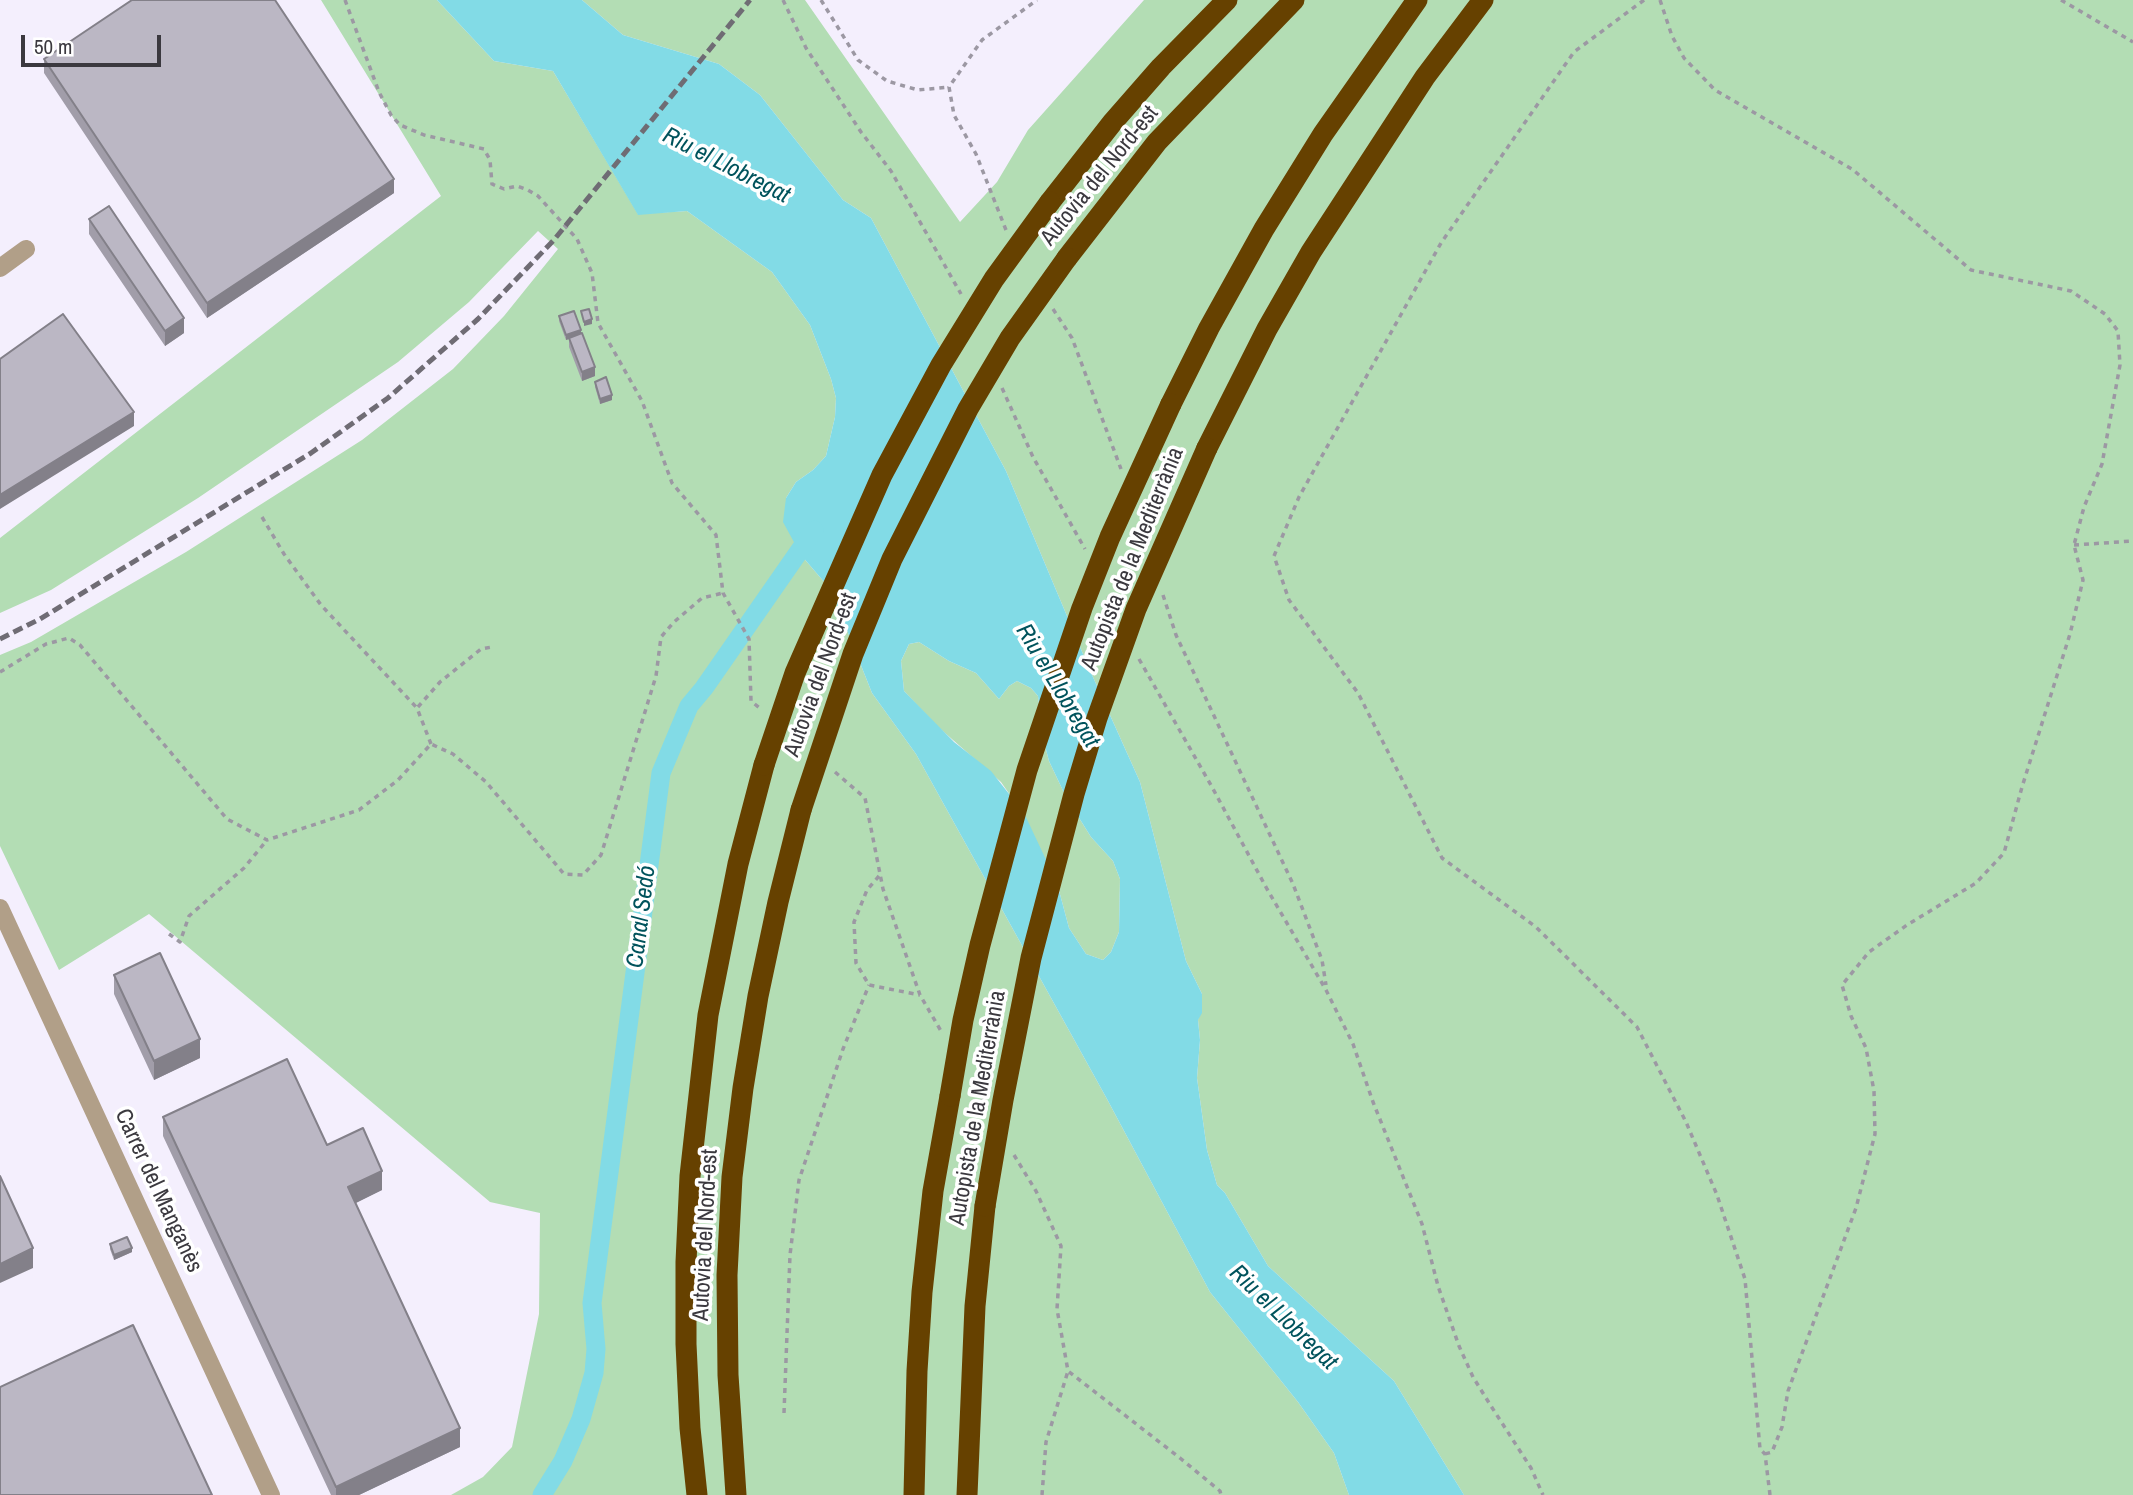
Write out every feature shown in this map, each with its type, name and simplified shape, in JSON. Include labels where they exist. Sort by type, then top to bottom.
[{"type":"highway","name":"Autovia del Nord-est","points":[[697,1495],[686,1344],[686,1262],[692,1150],[707,1027],[738,864],[764,765],[794,673],[881,475],[948,354],[994,279],[1049,202],[1112,123],[1161,67],[1227,0]]},
{"type":"highway","name":"Autovia del Nord-est","points":[[736,1495],[728,1375],[727,1275],[732,1177],[743,1088],[758,996],[801,810],[853,654],[892,559],[968,409],[1010,338],[1067,258],[1157,142],[1294,0]]},
{"type":"highway","name":"Autopista de la Mediterrània","points":[[914,1495],[917,1371],[933,1191],[963,1020],[1002,856],[1027,770],[1087,596],[1171,404],[1209,328],[1264,229],[1323,134],[1418,0]]},
{"type":"highway","name":"Autopista de la Mediterrània","points":[[967,1495],[975,1306],[985,1206],[1028,971],[1074,794],[1097,719],[1136,609],[1207,448],[1267,329],[1311,252],[1425,78],[1483,0]]},
{"type":"street","points":[[0,268],[26,249]]},
{"type":"street","name":"Carrer del Manganès","points":[[0,908],[271,1495]]},
{"type":"path","points":[[262,517],[284,554],[321,605],[417,708],[431,744],[453,754],[486,782],[564,874],[583,875],[601,855],[656,676],[661,638],[674,622],[702,598],[723,593],[716,535],[672,483],[642,401],[603,335],[596,310],[592,273],[577,239],[538,196],[517,186],[505,189],[492,184],[490,160],[484,149],[424,135],[400,125],[391,115],[379,92],[345,0]]},
{"type":"path","points":[[783,0],[806,48],[861,132],[891,171],[958,288]]},
{"type":"path","points":[[821,0],[858,60],[887,81],[918,90],[948,87]]},
{"type":"path","points":[[1009,235],[1002,224],[976,154],[954,115],[948,87],[982,40],[1037,0]]},
{"type":"path","points":[[1644,0],[1574,52],[1441,243],[1300,497],[1274,555],[1289,600],[1357,693],[1442,858],[1535,927],[1637,1027],[1686,1122],[1717,1195],[1745,1279],[1760,1449],[1765,1454],[1769,1495]]},
{"type":"path","points":[[1660,0],[1672,36],[1684,58],[1715,90],[1852,169],[1970,270],[2071,291],[2105,314],[2118,331],[2120,365],[2102,464],[2084,508],[2074,545],[2083,580],[2070,634],[2004,853],[1976,883],[1869,952],[1842,985],[1851,1016],[1866,1048],[1874,1091],[1875,1134],[1856,1208],[1788,1391],[1782,1427],[1772,1452],[1765,1454]]},
{"type":"path","points":[[2062,0],[2133,42]]},
{"type":"path","points":[[1051,304],[1072,338],[1124,480]]},
{"type":"path","points":[[1008,401],[1033,457],[1086,551]]},
{"type":"path","points":[[1137,519],[1146,544]]},
{"type":"path","points":[[2074,545],[2133,541]]},
{"type":"path","points":[[1159,583],[1176,635],[1293,884],[1322,960],[1326,990]]},
{"type":"path","points":[[1104,587],[1121,623]]},
{"type":"path","points":[[0,671],[46,645],[69,638],[80,645],[227,819],[267,841]]},
{"type":"path","points":[[417,708],[440,682],[481,649],[492,647]]},
{"type":"path","points":[[1139,659],[1326,990],[1353,1044],[1422,1224],[1438,1286],[1459,1346],[1473,1377],[1531,1468],[1543,1495]]},
{"type":"path","points":[[169,934],[180,942],[190,916],[244,868],[267,841],[359,810],[398,780],[431,744]]},
{"type":"path","points":[[879,876],[867,890],[853,922],[856,963],[869,985],[920,995]]},
{"type":"path","points":[[784,1413],[790,1255],[799,1180],[843,1049],[869,985]]},
{"type":"path","points":[[1042,1495],[1046,1442],[1068,1371]]},
{"type":"green space","points":[[321,0],[437,0],[494,61],[553,71],[638,214],[687,211],[772,272],[810,325],[831,379],[836,398],[835,417],[826,456],[796,482],[786,498],[793,538],[801,555],[831,590],[872,693],[916,754],[1107,1099],[1210,1292],[1298,1402],[1334,1453],[1349,1495],[451,1495],[483,1477],[512,1447],[539,1314],[540,1213],[490,1202],[149,914],[59,970],[0,846],[0,655],[31,642],[186,552],[362,440],[453,369],[504,316],[558,249],[538,231],[469,302],[398,362],[198,498],[51,590],[0,613],[0,538],[441,196]]},
{"type":"green space","points":[[582,0],[805,0],[960,222],[997,182],[1028,130],[1144,0],[2133,0],[2133,1495],[1464,1495],[1394,1381],[1268,1266],[1225,1193],[1217,1185],[1207,1150],[1197,1078],[1200,1040],[1198,1020],[1202,994],[1186,961],[1140,782],[1006,471],[871,218],[843,200],[760,95],[719,64],[623,35]]},
{"type":"green space","points":[[919,642],[949,661],[976,673],[999,699],[1009,686],[1017,681],[1031,688],[1038,696],[1049,761],[1066,797],[1091,837],[1113,861],[1120,879],[1119,932],[1111,952],[1103,960],[1086,954],[1069,928],[1057,883],[1017,805],[1001,782],[937,726],[904,691],[901,661],[909,644]]},
{"type":"water","name":"Riu el Llobregat","points":[[437,0],[582,0],[623,35],[719,64],[760,95],[843,200],[871,218],[1006,471],[1140,782],[1186,961],[1202,994],[1202,1013],[1198,1020],[1200,1040],[1197,1078],[1207,1150],[1217,1185],[1225,1193],[1268,1266],[1394,1381],[1464,1495],[1349,1495],[1334,1453],[1298,1402],[1210,1292],[1107,1099],[916,754],[872,693],[831,590],[801,555],[783,522],[786,498],[796,482],[826,456],[835,417],[836,398],[831,379],[810,325],[772,272],[687,211],[638,215],[553,71],[494,61]],"holes":[[[919,642],[949,661],[976,673],[999,699],[1009,686],[1017,681],[1031,688],[1038,696],[1049,761],[1066,797],[1091,837],[1113,861],[1120,879],[1119,932],[1111,952],[1103,960],[1086,954],[1069,928],[1057,883],[1024,813],[991,771],[954,742],[904,691],[901,661],[909,644]]]},
{"type":"building","points":[[132,0],[275,0],[394,179],[207,303],[44,59]]},
{"type":"building","points":[[109,206],[184,318],[165,331],[89,219]]},
{"type":"building","points":[[589,309],[592,319],[584,322],[581,311]]},
{"type":"building","points":[[574,311],[581,330],[566,335],[559,316]]},
{"type":"building","points":[[63,314],[134,412],[0,495],[0,359]]},
{"type":"building","points":[[582,333],[595,367],[582,372],[569,338]]},
{"type":"building","points":[[606,377],[612,395],[600,399],[595,382]]},
{"type":"building","points":[[160,953],[200,1039],[154,1061],[114,975]]},
{"type":"building","points":[[287,1059],[327,1145],[363,1128],[382,1171],[348,1187],[460,1428],[336,1487],[163,1117]]},
{"type":"building","points":[[0,1176],[33,1248],[0,1264]]},
{"type":"building","points":[[127,1237],[132,1248],[114,1255],[110,1244]]},
{"type":"building","points":[[133,1325],[212,1495],[0,1495],[0,1387]]},
{"type":"waterway","name":"Canal Sedó","points":[[542,1495],[563,1461],[581,1419],[594,1373],[596,1349],[592,1303],[661,773],[689,706],[814,530]]},
{"type":"railway","points":[[0,639],[40,619],[311,453],[388,398],[478,319],[553,241],[750,0]]}]
